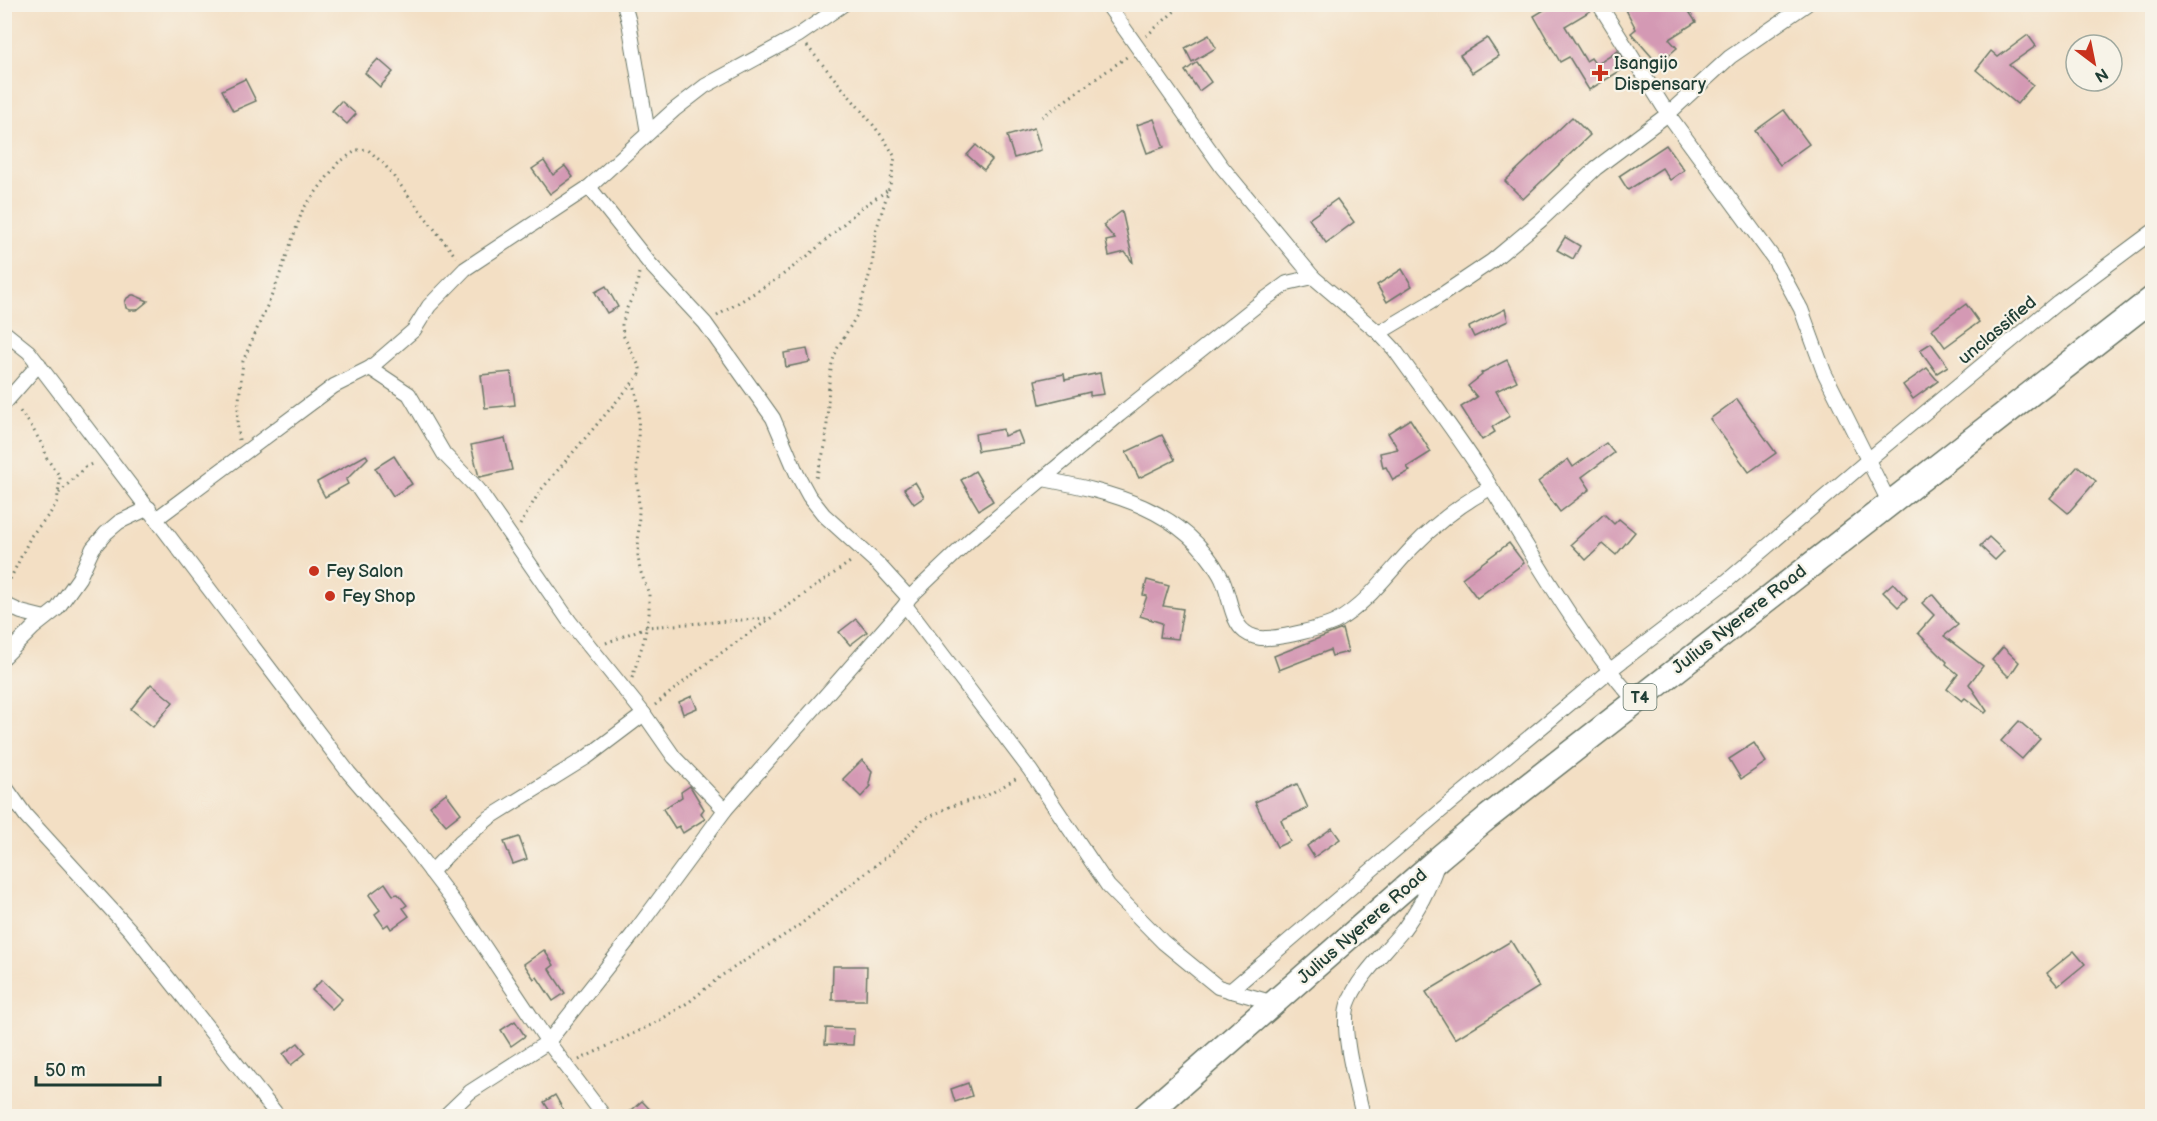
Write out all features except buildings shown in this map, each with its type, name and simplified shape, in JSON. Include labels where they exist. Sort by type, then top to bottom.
[{"type":"highway","name":"Julius Nyerere Road","points":[[1145,1116],[1439,858],[1635,701],[2152,298]]},
{"type":"street","points":[[624,4],[648,133]]},
{"type":"street","points":[[4,657],[57,609],[80,578],[93,548],[119,522],[152,514],[241,457],[334,386],[370,368],[414,330],[429,306],[465,269],[589,187],[648,133],[705,86],[799,35],[844,4]]},
{"type":"street","points":[[1107,4],[1222,167],[1313,276],[1379,333],[1394,349],[1490,488],[1546,578],[1609,671],[1635,701]]},
{"type":"street","points":[[1599,4],[1668,114],[1774,259],[1801,309],[1824,372],[1889,502]]},
{"type":"street","points":[[1379,333],[1492,261],[1541,220],[1596,168],[1668,114],[1730,57],[1807,4]]},
{"type":"street","points":[[589,187],[642,253],[705,323],[773,418],[809,496],[824,515],[865,552],[907,601],[1030,770],[1108,886],[1163,942],[1218,987],[1274,1003]]},
{"type":"street","name":"unclassified","points":[[1230,990],[1609,671],[1728,580],[1868,460],[2058,303],[2152,232]]},
{"type":"street","points":[[445,1116],[470,1092],[548,1042],[637,929],[725,810],[907,601],[972,538],[1146,393],[1295,276],[1299,258]]},
{"type":"street","points":[[1287,283],[1313,276]]},
{"type":"street","points":[[4,332],[29,352],[39,364],[349,773],[431,872],[457,906],[548,1042],[604,1116]]},
{"type":"street","points":[[7,401],[39,364]]},
{"type":"street","points":[[370,368],[409,394],[444,454],[478,489],[570,622],[644,714],[674,757],[725,810]]},
{"type":"street","points":[[1043,479],[1109,493],[1142,505],[1171,523],[1210,556],[1228,592],[1232,613],[1239,626],[1245,633],[1257,638],[1266,638],[1334,622],[1355,609],[1436,524],[1468,500],[1490,488]]},
{"type":"street","points":[[4,604],[21,612],[45,618]]},
{"type":"street","points":[[431,872],[460,842],[489,818],[587,757],[644,714]]},
{"type":"street","points":[[4,785],[26,816],[130,930],[278,1116]]},
{"type":"street","points":[[1363,1116],[1346,1038],[1348,1004],[1366,973],[1402,930],[1427,894],[1439,858]]},
{"type":"path","points":[[1042,117],[1138,46],[1184,4]]},
{"type":"path","points":[[799,35],[886,142],[894,157],[888,190],[876,231],[872,266],[857,315],[837,349],[832,363],[826,443],[809,496]]},
{"type":"path","points":[[241,457],[237,420],[243,361],[276,288],[303,209],[338,163],[357,150],[367,150],[384,164],[465,269]]},
{"type":"path","points":[[705,323],[780,277],[810,254],[861,208],[888,190]]},
{"type":"path","points":[[513,538],[540,491],[640,374],[640,368],[623,335],[622,325],[636,290],[642,253]]},
{"type":"path","points":[[627,694],[646,627],[649,594],[640,570],[638,556],[639,407],[634,383]]},
{"type":"path","points":[[4,591],[31,536],[57,502],[59,474],[47,459],[44,448],[30,424],[7,401]]},
{"type":"path","points":[[58,494],[85,467],[108,455]]},
{"type":"path","points":[[644,714],[707,663],[865,552]]},
{"type":"path","points":[[587,643],[610,643],[646,627],[771,618]]},
{"type":"path","points":[[566,1066],[621,1041],[689,1002],[721,976],[797,927],[851,886],[891,853],[923,820],[949,807],[988,795],[1030,770]]},
{"type":"place","name":"Isangijo Dispensary","points":[[1600,73]]},
{"type":"place","name":"Fey Salon","points":[[314,571]]},
{"type":"place","name":"Fey Shop","points":[[330,596]]}]
